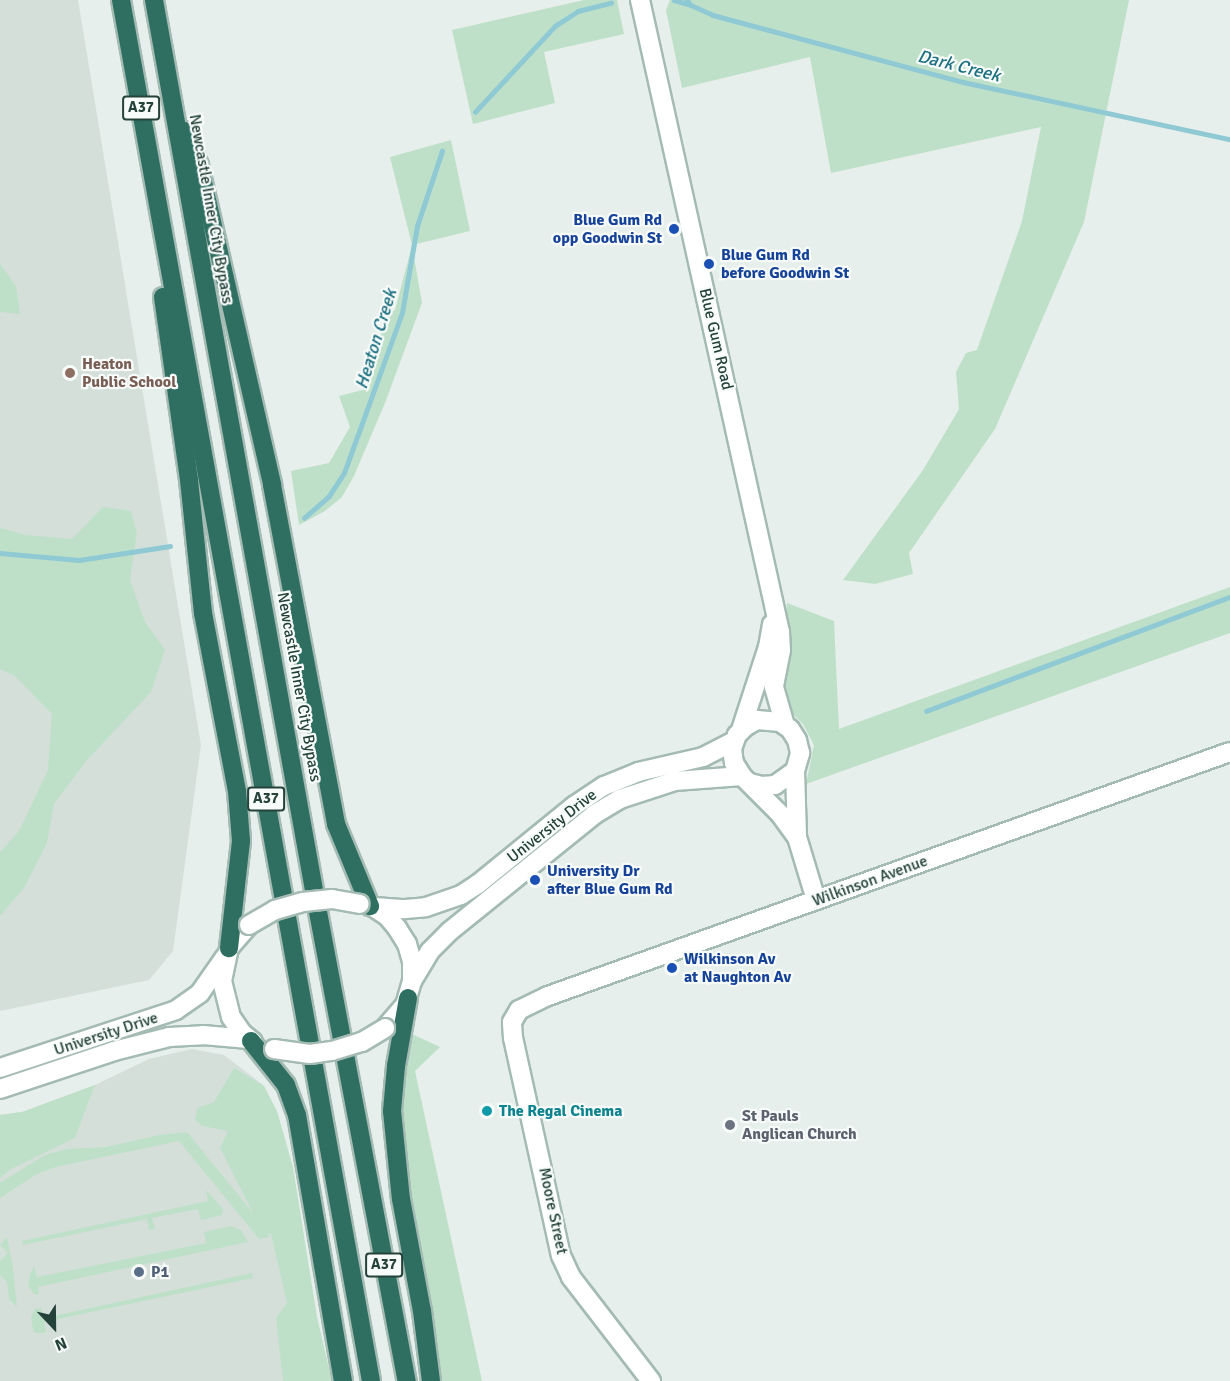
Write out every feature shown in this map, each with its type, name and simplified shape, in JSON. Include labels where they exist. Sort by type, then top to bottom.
[{"type":"highway","name":"A37","points":[[121,0],[371,1381]]},
{"type":"highway","name":"Newcastle Inner City Bypass","points":[[154,0],[315,896],[407,1381]]},
{"type":"highway","points":[[170,93],[199,165],[254,403],[290,567],[336,824],[368,906]]},
{"type":"highway","points":[[160,216],[162,291],[184,447],[203,613],[237,791],[241,841],[227,952]]},
{"type":"highway","points":[[410,990],[396,1066],[392,1111],[401,1199],[422,1311],[430,1381]]},
{"type":"highway","points":[[250,1040],[286,1085],[297,1115],[343,1381]]},
{"type":"main road","name":"Blue Gum Road","points":[[640,0],[775,607],[781,650],[774,687],[785,725],[794,734],[799,746],[795,771],[797,837],[816,900]]},
{"type":"main road","name":"Blue Gum Road","points":[[775,607],[768,647],[732,756],[746,779],[780,814],[797,837]]},
{"type":"main road","points":[[738,736],[751,723],[762,719],[774,720],[785,725]]},
{"type":"main road","name":"University Drive","points":[[368,906],[405,909],[426,907],[461,895],[574,806],[604,786],[638,772],[703,757],[738,736]]},
{"type":"main road","name":"Wilkinson Avenue","points":[[514,1017],[525,1005],[548,996],[1230,752]]},
{"type":"main road","points":[[746,779],[762,786],[775,785],[795,771]]},
{"type":"main road","name":"University Drive","points":[[410,990],[430,951],[445,935],[595,814],[620,799],[666,783],[746,779]]},
{"type":"main road","points":[[332,899],[368,906],[390,920],[407,944],[412,961],[410,990],[398,1016],[386,1028],[362,1042],[332,1051],[310,1054],[274,1049],[250,1040],[236,1025],[227,1007],[222,981],[227,952],[249,925],[275,910],[303,902],[332,899]]},
{"type":"main road","name":"University Drive","points":[[0,1068],[176,1010],[200,993],[227,952]]},
{"type":"main road","name":"Moore Street","points":[[514,1017],[513,1038],[565,1266],[651,1381]]},
{"type":"main road","name":"University Drive","points":[[0,1089],[114,1052],[169,1037],[203,1035],[250,1040]]},
{"type":"shaded area","name":"Heaton Public School","points":[[0,0],[78,0],[201,745],[173,951],[149,980],[0,1011]]},
{"type":"shaded area","points":[[192,1049],[224,1055],[263,1085],[275,1110],[330,1381],[0,1381],[0,1115],[22,1112],[95,1085],[149,1059]]},
{"type":"green space","points":[[584,0],[617,0],[624,34],[544,52],[555,103],[473,124],[452,30]]},
{"type":"green space","points":[[670,0],[1129,0],[1084,222],[995,429],[909,553],[913,574],[875,584],[843,580],[923,470],[959,409],[956,372],[966,353],[977,350],[1022,221],[1041,127],[831,173],[810,57],[682,88],[666,10]]},
{"type":"green space","points":[[451,140],[470,231],[412,245],[390,157]]},
{"type":"green space","points":[[412,245],[422,303],[385,403],[354,476],[342,497],[325,511],[299,525],[291,471],[329,463],[350,427],[339,396],[366,389],[386,316],[395,310]]},
{"type":"green space","points":[[0,264],[16,286],[20,314],[0,312]]},
{"type":"green space","points":[[103,507],[131,511],[137,533],[130,580],[145,622],[165,650],[151,692],[87,760],[54,804],[47,843],[24,888],[0,916],[0,852],[19,831],[48,770],[52,714],[15,676],[0,669],[0,528],[26,535],[72,539]]},
{"type":"green space","points":[[1230,587],[1230,633],[806,784],[814,745],[803,724],[786,708],[781,687],[787,603],[834,621],[839,729]]},
{"type":"green space","points":[[412,1034],[440,1047],[415,1071],[482,1381],[439,1381],[401,1137],[401,1084]]},
{"type":"green space","points":[[234,1068],[264,1086],[277,1111],[293,1167],[317,1317],[332,1381],[283,1381],[276,1318],[287,1303],[271,1234],[268,1233],[269,1237],[259,1239],[179,1141],[56,1167],[37,1174],[0,1198],[0,1183],[45,1155],[67,1149],[106,1147],[159,1135],[187,1132],[253,1213],[220,1148],[228,1131],[202,1126],[195,1120],[197,1108],[214,1102]]},
{"type":"green space","points":[[95,1085],[75,1138],[11,1169],[0,1178],[0,1115],[22,1112]]},
{"type":"green space","points":[[206,1190],[223,1209],[222,1215],[201,1220],[198,1209],[152,1218],[155,1229],[149,1230],[147,1219],[23,1245],[22,1241],[208,1201]]},
{"type":"green space","points":[[231,1226],[241,1230],[248,1242],[38,1287],[39,1295],[34,1294],[28,1286],[34,1266],[37,1277],[206,1243],[204,1232]]},
{"type":"green space","points":[[7,1237],[17,1307],[9,1299],[7,1282],[0,1275],[0,1261],[8,1253],[0,1245]]},
{"type":"green space","points":[[252,1273],[253,1278],[44,1322],[46,1333],[36,1333],[33,1330],[31,1317],[35,1309],[41,1308],[44,1318]]},
{"type":"waterway","name":"Heaton Creek","points":[[674,0],[691,5]]},
{"type":"waterway","name":"Dark Creek","points":[[687,0],[691,5],[713,15],[963,82],[1230,139]]},
{"type":"waterway","name":"Heaton Creek","points":[[475,112],[555,26],[578,11],[611,3]]},
{"type":"waterway","name":"Heaton Creek","points":[[304,518],[329,496],[344,473],[402,313],[417,226],[442,151]]},
{"type":"waterway","name":"Heaton Creek","points":[[0,553],[79,560],[170,546]]},
{"type":"waterway","points":[[926,711],[1230,597]]},
{"type":"place","name":"Blue Gum Rd opp Goodwin St","points":[[674,229]]},
{"type":"place","name":"Blue Gum Rd before Goodwin St","points":[[709,264]]},
{"type":"place","name":"Heaton Public School","points":[[70,373]]},
{"type":"place","name":"University Dr after Blue Gum Rd","points":[[535,880]]},
{"type":"place","name":"Wilkinson Av at Naughton Av","points":[[672,968]]},
{"type":"place","name":"The Regal Cinema","points":[[487,1111]]},
{"type":"place","name":"St Pauls Anglican Church","points":[[730,1125]]},
{"type":"place","name":"P1","points":[[139,1272]]}]
